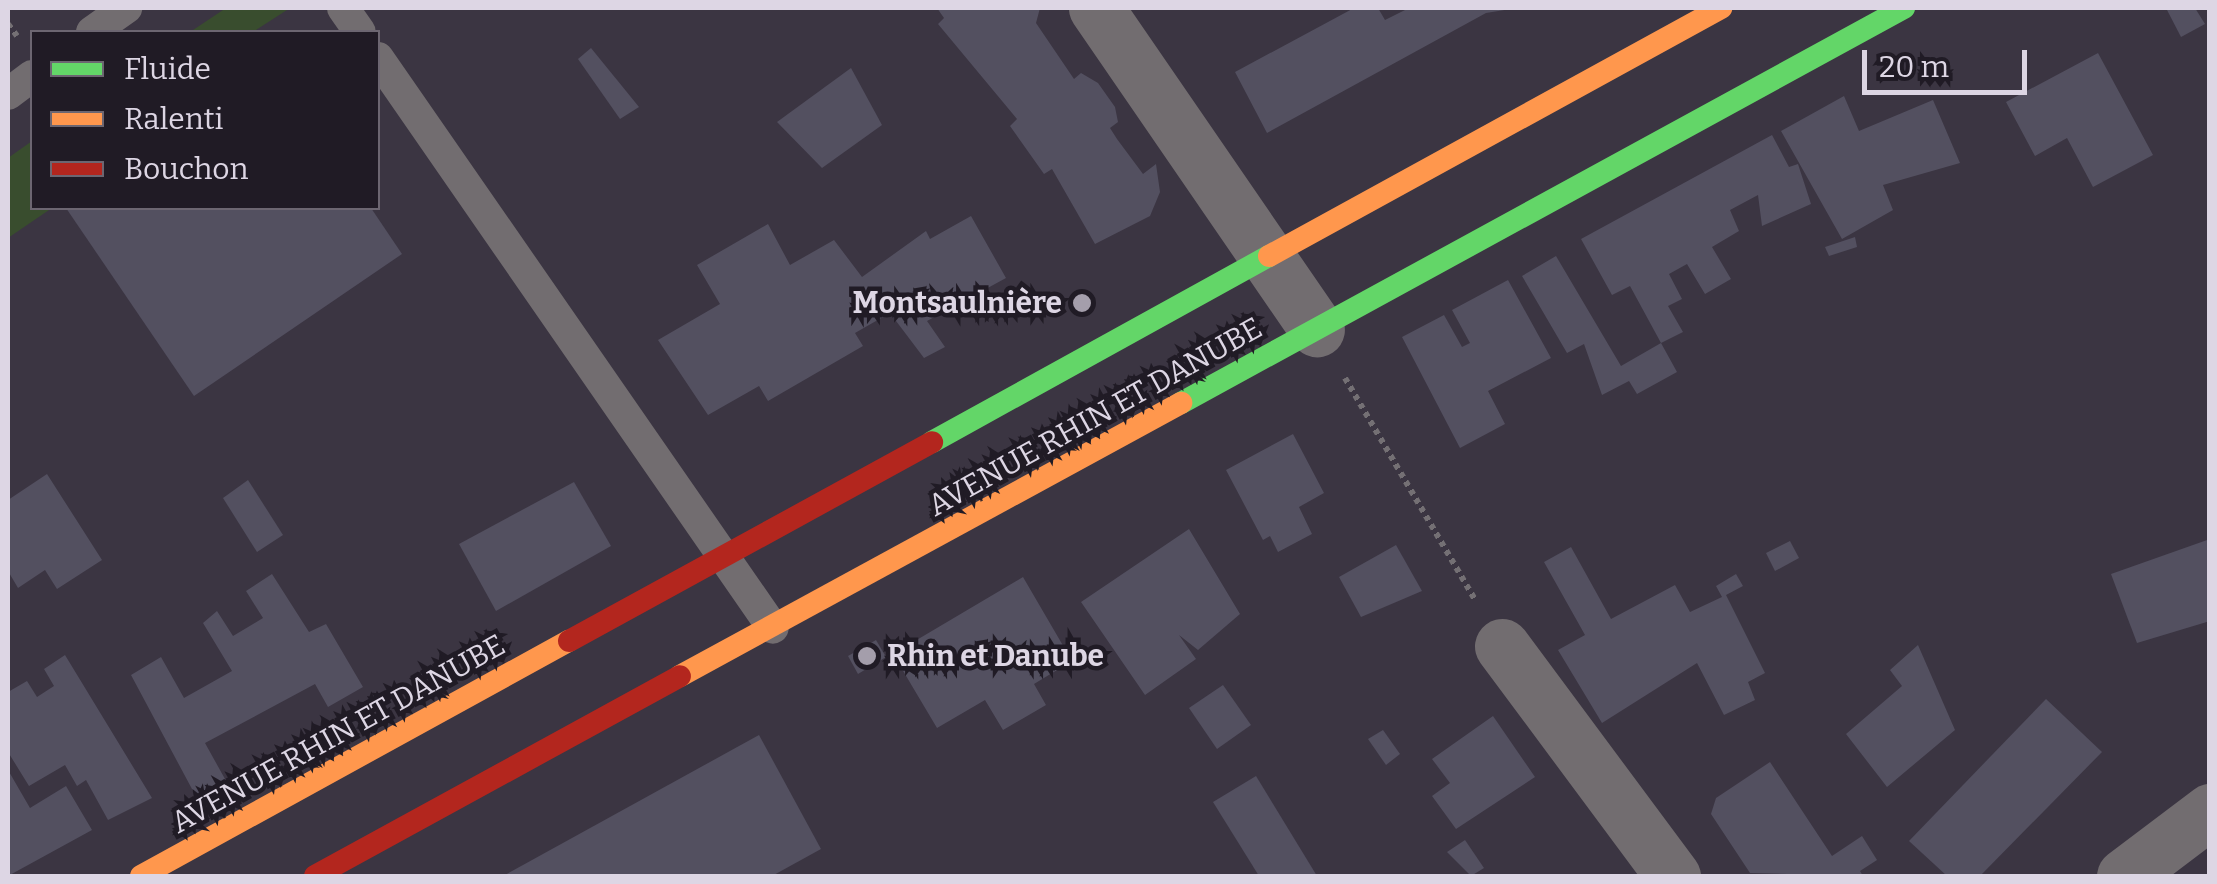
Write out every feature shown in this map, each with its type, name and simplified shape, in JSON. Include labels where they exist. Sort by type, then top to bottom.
[{"type":"main road","name":"AVENUE RHIN ET DANUBE","points":[[140,876],[1721,8]]},
{"type":"main road","name":"AVENUE RHIN ET DANUBE","points":[[314,876],[1904,8]]},
{"type":"street","points":[[1096,8],[1270,256],[1317,330]]},
{"type":"street","points":[[1502,646],[1673,876]]},
{"type":"street","points":[[2124,876],[2210,810]]},
{"type":"lane","points":[[95,30],[126,8]]},
{"type":"lane","points":[[342,8],[358,30]]},
{"type":"lane","points":[[380,61],[773,628]]},
{"type":"lane","points":[[8,94],[30,78]]},
{"type":"path","points":[[1317,330],[1502,646]]},
{"type":"green space","points":[[226,8],[287,10],[256,30],[193,30]]},
{"type":"green space","points":[[30,142],[30,210],[49,210],[8,238],[8,158]]},
{"type":"building","points":[[937,8],[1040,8],[1036,23],[1074,79],[1081,73],[1098,83],[1115,107],[1118,122],[1110,128],[1143,174],[1156,164],[1160,192],[1150,216],[1095,244],[1052,169],[1044,174],[1010,126],[1017,119],[938,24],[944,18]]},
{"type":"building","points":[[1354,8],[1378,8],[1385,20],[1409,8],[1517,8],[1486,13],[1267,133],[1235,72]]},
{"type":"building","points":[[2166,8],[2195,8],[2205,24],[2181,37]]},
{"type":"building","points":[[591,48],[639,107],[620,119],[578,59]]},
{"type":"building","points":[[2098,53],[2153,155],[2093,187],[2067,138],[2035,156],[2006,102]]},
{"type":"building","points":[[851,68],[882,125],[822,168],[777,122]]},
{"type":"building","points":[[1844,96],[1859,131],[1933,100],[1960,163],[1883,185],[1893,210],[1842,239],[1781,131]]},
{"type":"building","points":[[1772,135],[1789,167],[1798,164],[1811,204],[1762,226],[1758,195],[1730,210],[1739,231],[1712,247],[1731,279],[1705,294],[1687,264],[1669,274],[1682,299],[1668,306],[1683,332],[1661,343],[1630,286],[1612,295],[1581,239]]},
{"type":"building","points":[[67,210],[372,210],[402,254],[194,396]]},
{"type":"building","points":[[971,216],[1006,278],[927,321],[945,347],[924,358],[890,313],[855,333],[863,346],[768,401],[759,386],[708,415],[658,340],[720,304],[697,265],[768,224],[790,265],[834,240],[862,277],[926,231],[930,239]]},
{"type":"building","points":[[1855,237],[1857,247],[1829,256],[1825,247]]},
{"type":"building","points":[[1556,256],[1621,366],[1661,343],[1677,372],[1637,394],[1629,381],[1602,395],[1584,344],[1567,353],[1522,276]]},
{"type":"building","points":[[1508,280],[1551,358],[1488,391],[1505,424],[1460,448],[1402,337],[1444,315],[1462,347],[1470,343],[1452,310]]},
{"type":"building","points":[[1293,434],[1324,493],[1299,507],[1312,534],[1278,552],[1270,536],[1263,540],[1226,470]]},
{"type":"building","points":[[47,474],[102,560],[57,589],[45,570],[18,588],[8,571],[8,500]]},
{"type":"building","points":[[248,480],[283,535],[257,552],[223,498]]},
{"type":"building","points":[[574,482],[611,546],[496,611],[459,544]]},
{"type":"building","points":[[1189,529],[1240,614],[1198,650],[1179,635],[1196,659],[1145,695],[1081,602]]},
{"type":"building","points":[[2210,539],[2210,621],[2137,643],[2111,574]]},
{"type":"building","points":[[1790,541],[1799,558],[1775,571],[1766,553]]},
{"type":"building","points":[[1396,545],[1422,591],[1361,617],[1339,577]]},
{"type":"building","points":[[1571,547],[1611,619],[1675,585],[1690,612],[1722,597],[1716,586],[1736,574],[1743,586],[1726,595],[1765,673],[1748,682],[1755,700],[1724,715],[1697,663],[1602,723],[1558,650],[1585,635],[1544,562]]},
{"type":"building","points":[[272,574],[309,632],[326,624],[363,687],[328,707],[315,684],[205,743],[230,788],[200,804],[131,675],[161,657],[184,698],[232,671],[203,623],[217,611],[233,636],[263,618],[246,591]]},
{"type":"building","points":[[1023,577],[1072,661],[1034,684],[1046,705],[1003,730],[985,700],[937,728],[893,654]]},
{"type":"building","name":"Rhin et Danube","points":[[876,640],[886,657],[858,674],[848,656]]},
{"type":"building","points":[[1918,645],[1955,730],[1887,787],[1846,734],[1902,686],[1890,670]]},
{"type":"building","points":[[65,655],[152,798],[108,820],[86,780],[77,786],[65,765],[29,786],[8,752],[8,692],[27,681],[37,697],[54,686],[44,669]]},
{"type":"building","points":[[1223,685],[1251,725],[1217,749],[1189,708]]},
{"type":"building","points":[[2046,699],[2102,752],[1980,876],[1947,876],[1909,841]]},
{"type":"building","points":[[1493,716],[1535,777],[1456,829],[1432,796],[1450,783],[1432,759]]},
{"type":"building","points":[[1383,730],[1400,754],[1386,765],[1368,739]]},
{"type":"building","points":[[759,735],[821,849],[772,876],[503,876]]},
{"type":"building","points":[[1770,762],[1832,856],[1862,836],[1877,860],[1860,871],[1863,876],[1750,873],[1711,814],[1716,798]]},
{"type":"building","points":[[8,770],[30,808],[66,786],[92,830],[8,876]]},
{"type":"building","points":[[1256,776],[1317,876],[1259,876],[1213,802]]},
{"type":"building","points":[[1465,840],[1484,868],[1471,876],[1447,852]]},
{"type":"traffic: fast","points":[[1181,403],[1904,8]]},
{"type":"traffic: fast","points":[[932,442],[1269,256]]},
{"type":"traffic: slow","points":[[1269,256],[1721,8]]},
{"type":"traffic: slow","points":[[680,676],[1181,403]]},
{"type":"traffic: slow","points":[[141,876],[569,641]]},
{"type":"traffic: jam","points":[[569,641],[932,442]]},
{"type":"traffic: jam","points":[[315,876],[680,676]]},
{"type":"place","name":"Montsaulnière","points":[[1082,303]]},
{"type":"place","name":"Rhin et Danube","points":[[867,656]]}]
